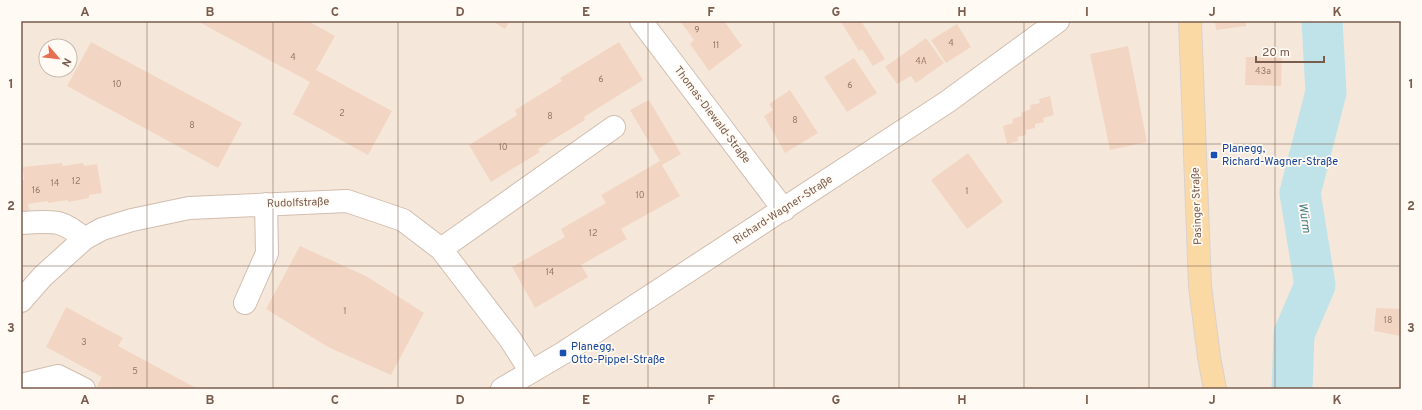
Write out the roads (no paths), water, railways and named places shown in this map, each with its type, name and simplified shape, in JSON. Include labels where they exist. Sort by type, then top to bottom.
[{"type":"main road","name":"Pasinger Straße","points":[[1190,21],[1200,286],[1209,357],[1215,389]]},
{"type":"street","name":"Thomas-Diewald-Straße","points":[[641,21],[784,210]]},
{"type":"street","name":"Richard-Wagner-Straße","points":[[502,389],[784,210],[947,102],[1058,21]]},
{"type":"street","points":[[441,249],[614,126]]},
{"type":"street","name":"Rudolfstraße","points":[[21,301],[43,276],[84,239],[102,229],[132,220],[189,208],[347,201],[403,220],[441,249],[510,340],[531,372]]},
{"type":"street","points":[[245,303],[267,253],[266,204]]},
{"type":"street","points":[[21,223],[59,222],[72,227],[84,239]]},
{"type":"street","points":[[21,385],[58,376],[84,389]]},
{"type":"waterway","name":"Würm","points":[[1292,389],[1294,334],[1315,285],[1300,193],[1326,92],[1322,21]]},
{"type":"place","name":"Planegg, Richard-Wagner-Straße","points":[[1214,155]]},
{"type":"place","name":"Planegg, Otto-Pippel-Straße","points":[[563,353]]}]
